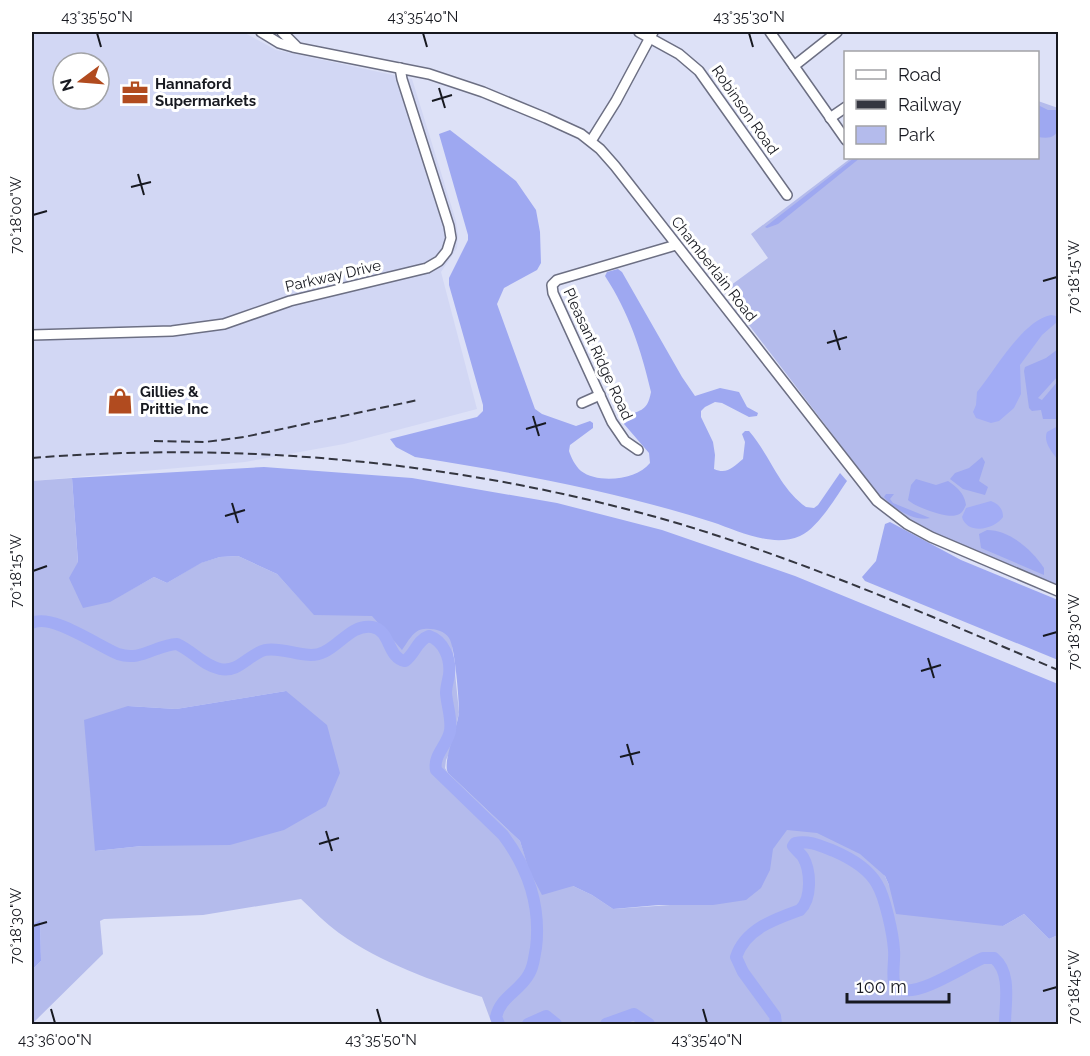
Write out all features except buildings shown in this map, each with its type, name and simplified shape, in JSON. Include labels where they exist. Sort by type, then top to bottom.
[{"type":"street","name":"Chamberlain Road","points":[[261,32],[279,42],[298,47],[429,74],[483,92],[562,124],[591,141],[615,166],[877,501],[896,517],[919,531],[1059,591]]},
{"type":"street","points":[[282,32],[298,47]]},
{"type":"street","name":"Robinson Road","points":[[639,32],[652,34],[699,71],[787,195]]},
{"type":"street","points":[[770,32],[844,137]]},
{"type":"street","points":[[794,66],[837,32]]},
{"type":"street","points":[[591,141],[616,101],[652,34]]},
{"type":"street","name":"Parkway Drive","points":[[32,335],[96,335],[212,327],[290,301],[405,275],[434,265],[447,251],[450,232],[400,68]]},
{"type":"street","points":[[830,118],[844,108]]},
{"type":"street","name":"Pleasant Ridge Road","points":[[638,450],[629,445],[618,432],[553,293],[552,285],[557,280],[676,245]]},
{"type":"street","points":[[582,403],[600,395]]},
{"type":"shaded area","points":[[32,32],[243,32],[276,50],[412,79],[456,221],[457,248],[441,272],[477,409],[344,444],[245,462],[32,481]]},
{"type":"shaded area","points":[[1039,106],[1048,110],[1058,110],[1057,132],[1046,138],[1039,137]]},
{"type":"shaded area","points":[[450,130],[516,181],[536,210],[540,232],[541,263],[537,270],[504,288],[497,304],[535,409],[542,414],[576,426],[590,421],[593,423],[593,428],[570,445],[569,451],[579,469],[588,475],[607,479],[636,473],[650,463],[649,453],[624,424],[624,419],[645,407],[651,392],[633,332],[605,276],[607,272],[618,269],[622,272],[695,396],[720,388],[739,392],[747,407],[758,413],[757,416],[749,417],[722,403],[715,402],[701,411],[701,417],[713,442],[714,469],[726,471],[743,459],[745,442],[742,434],[749,431],[782,481],[806,507],[814,508],[818,505],[840,473],[847,481],[826,512],[807,532],[789,539],[756,537],[639,501],[528,476],[415,457],[396,447],[390,439],[477,417],[483,411],[449,285],[449,278],[468,240],[439,134]]},
{"type":"shaded area","points":[[853,159],[859,159],[778,224],[765,227]]},
{"type":"shaded area","points":[[1051,315],[1056,316],[1057,322],[1042,335],[1020,365],[1021,394],[1014,408],[999,421],[991,423],[976,418],[973,412],[977,392],[1020,336],[1040,319]]},
{"type":"shaded area","points":[[1058,349],[1058,376],[1038,398],[1042,400],[1058,381],[1058,419],[1043,419],[1041,410],[1032,411],[1029,408],[1024,371],[1025,367],[1046,358]]},
{"type":"shaded area","points":[[1058,426],[1058,460],[1049,447],[1046,436],[1047,432]]},
{"type":"shaded area","points":[[982,457],[985,462],[979,481],[988,487],[985,495],[963,489],[950,479],[955,473],[969,468]]},
{"type":"shaded area","points":[[264,467],[412,478],[557,503],[662,530],[795,576],[1058,684],[1058,935],[1049,939],[1024,914],[1003,926],[896,914],[885,876],[860,854],[817,833],[787,830],[773,849],[770,870],[761,888],[746,900],[713,905],[659,905],[613,909],[573,886],[542,895],[529,870],[520,841],[448,773],[447,761],[459,711],[453,651],[449,638],[445,634],[438,630],[420,630],[411,637],[402,650],[372,616],[314,615],[277,574],[238,556],[220,557],[201,563],[167,583],[154,577],[110,602],[83,608],[69,578],[78,562],[72,478]]},
{"type":"shaded area","points":[[916,479],[936,485],[948,481],[964,497],[966,505],[963,511],[953,516],[932,512],[912,503],[908,500],[911,485]]},
{"type":"shaded area","points":[[886,494],[894,494],[890,499],[893,503],[930,518],[924,519],[905,514],[888,502],[884,497]]},
{"type":"shaded area","points":[[991,501],[998,505],[1002,512],[1003,517],[999,521],[981,529],[965,523],[962,517],[966,508]]},
{"type":"shaded area","points":[[890,522],[961,560],[1058,600],[1058,660],[865,581],[862,577],[876,561],[885,524]]},
{"type":"shaded area","points":[[987,530],[1004,533],[1020,542],[1039,561],[1044,568],[1044,575],[981,548],[979,534]]},
{"type":"shaded area","points":[[286,691],[327,725],[340,773],[326,806],[284,830],[230,845],[142,846],[95,851],[84,720],[128,706],[176,709]]},
{"type":"shaded area","points":[[40,920],[41,961],[32,970],[32,925]]},
{"type":"green space","points":[[1039,101],[1058,108],[1058,586],[927,530],[903,517],[878,494],[723,291],[768,258],[751,234],[850,159],[1039,159]]},
{"type":"green space","points":[[72,478],[78,563],[123,594],[154,577],[167,583],[200,563],[220,557],[238,556],[277,574],[310,610],[449,614],[459,712],[445,768],[520,841],[526,859],[613,909],[670,905],[786,830],[860,822],[889,885],[1003,926],[1024,914],[1049,939],[1058,935],[1058,1024],[492,1024],[482,997],[426,978],[355,944],[324,921],[301,899],[203,915],[104,919],[100,921],[103,954],[32,1024],[32,970],[41,961],[40,921],[32,925],[32,481]],"holes":[[[286,691],[142,846],[95,851],[128,706],[176,709]]]},
{"type":"waterway","points":[[32,623],[41,621],[63,626],[126,656],[141,655],[177,644],[220,669],[238,666],[265,650],[310,655],[324,652],[352,632],[365,627],[372,627],[383,633],[395,655],[405,661],[425,638],[429,636],[439,642],[449,663],[446,693],[450,731],[436,760],[436,770],[503,835],[526,874],[534,903],[537,933],[533,965],[525,980],[498,1010],[496,1017],[499,1024]]},
{"type":"waterway","points":[[776,1024],[775,1016],[743,972],[736,957],[740,947],[754,932],[771,921],[800,910],[804,905],[809,885],[808,870],[803,857],[793,846],[800,842],[815,844],[840,854],[858,864],[873,878],[883,898],[890,926],[894,950],[893,978],[897,987],[903,990],[921,988],[983,958],[994,958],[1000,964],[1005,980],[1005,1024]]},
{"type":"waterway","points":[[606,1024],[634,1014],[649,1024]]},
{"type":"waterway","points":[[528,1024],[546,1016],[556,1024]]},
{"type":"railway","points":[[154,441],[205,442],[244,437],[418,400]]},
{"type":"railway","points":[[32,458],[112,453],[193,452],[274,455],[354,461],[514,484],[592,501],[720,536],[866,590],[1058,670]]},
{"type":"place","name":"Hannaford Supermarkets","points":[[135,93]]},
{"type":"place","name":"Gillies & Prittie Inc","points":[[120,401]]}]
